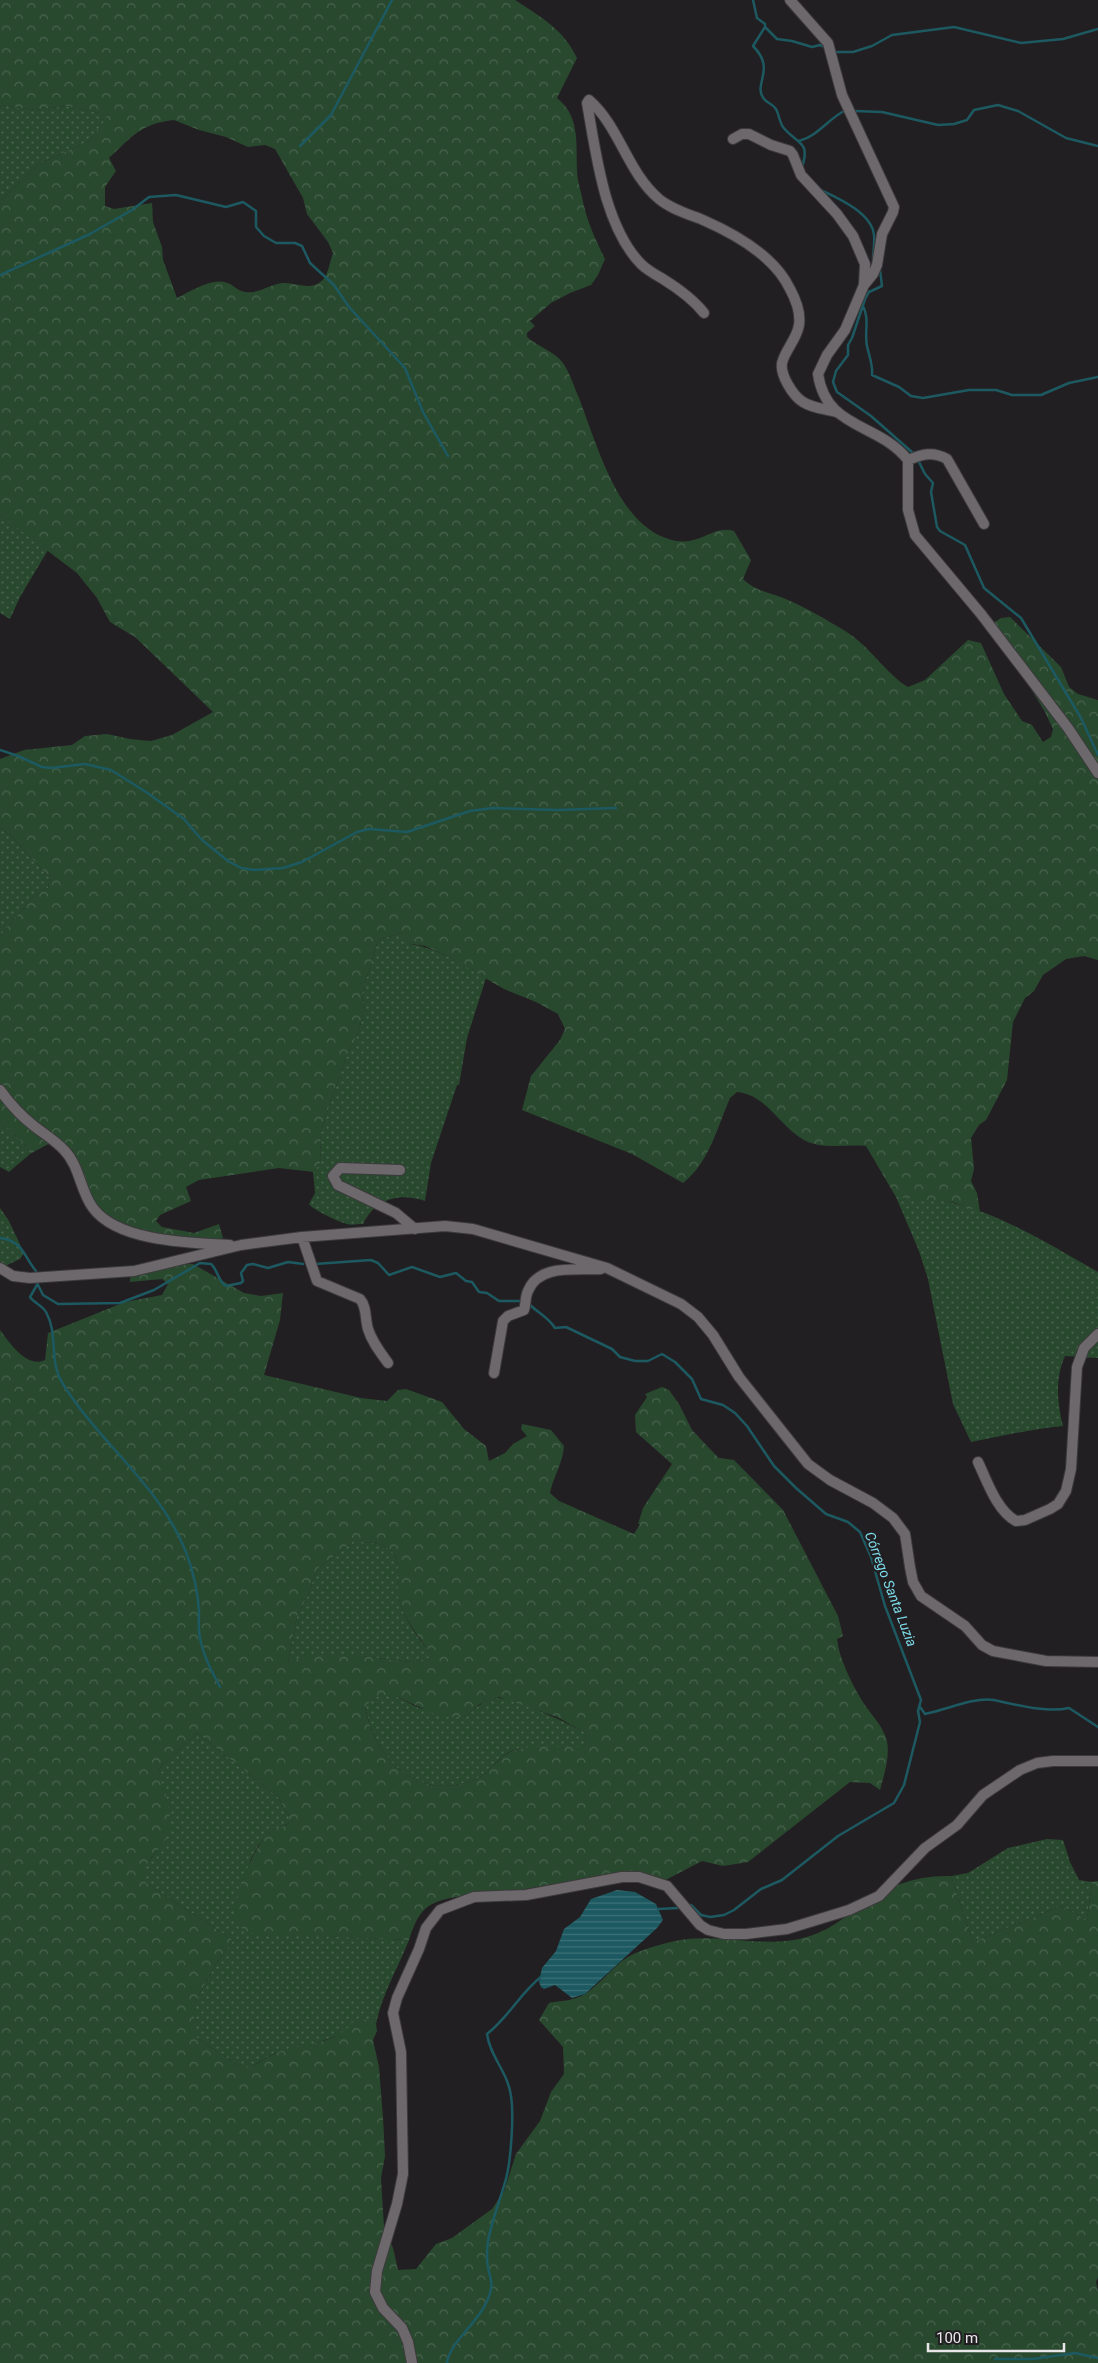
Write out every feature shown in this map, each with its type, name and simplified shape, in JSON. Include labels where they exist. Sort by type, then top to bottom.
[{"type":"street","points":[[790,0],[828,43],[842,95],[894,207],[882,234],[877,265],[864,285],[845,330],[827,355],[818,374],[824,397],[836,412]]},
{"type":"street","points":[[704,313],[695,302],[676,287],[642,266],[624,240],[600,178],[587,103],[589,100],[618,141],[638,176],[660,200],[713,224],[768,258],[780,271],[796,302],[799,315],[797,332],[782,363],[783,373],[789,386],[803,402],[836,412],[886,440],[908,460],[908,510],[911,527],[915,534],[981,614],[1068,728],[1098,773]]},
{"type":"street","points":[[733,138],[742,134],[749,134],[771,145],[790,151],[801,175],[837,214],[853,236],[865,264],[864,285]]},
{"type":"street","points":[[908,460],[927,453],[940,455],[947,459],[984,524]]},
{"type":"street","points":[[0,1090],[12,1105],[66,1151],[74,1164],[93,1208],[103,1218],[132,1231],[176,1242],[241,1245]]},
{"type":"street","points":[[400,1170],[340,1168],[333,1176],[338,1185],[396,1214],[415,1229]]},
{"type":"street","points":[[0,1268],[13,1276],[30,1278],[134,1270],[188,1259],[241,1245],[354,1231],[459,1226],[607,1268],[681,1304],[698,1317],[713,1335],[739,1377],[808,1464],[830,1480],[878,1506],[900,1526],[908,1541],[910,1567],[918,1591],[922,1596],[965,1626],[982,1645],[1004,1654],[1046,1661],[1098,1662]]},
{"type":"street","points":[[302,1237],[317,1281],[360,1299],[364,1303],[368,1328],[379,1351],[388,1363]]},
{"type":"street","points":[[494,1373],[503,1322],[508,1316],[524,1310],[528,1291],[532,1283],[552,1271],[607,1268]]},
{"type":"street","points":[[978,1462],[1010,1518],[1016,1521],[1036,1516],[1058,1504],[1066,1491],[1071,1469],[1077,1367],[1084,1348],[1098,1334]]},
{"type":"street","points":[[412,2363],[408,2342],[402,2328],[382,2308],[375,2292],[377,2270],[397,2204],[403,2174],[401,2052],[393,2013],[397,1998],[419,1949],[426,1928],[440,1910],[474,1897],[526,1895],[622,1877],[639,1876],[667,1886],[700,1925],[708,1930],[724,1934],[746,1934],[787,1929],[849,1910],[879,1896],[925,1848],[957,1825],[983,1795],[1020,1770],[1037,1763],[1053,1761],[1098,1761]]},
{"type":"green space","points":[[0,0],[515,0],[550,24],[565,39],[577,58],[557,98],[570,113],[573,122],[578,177],[584,205],[591,229],[605,259],[591,285],[551,303],[530,321],[535,326],[527,333],[527,337],[563,363],[570,376],[610,477],[632,513],[647,527],[663,537],[675,541],[695,540],[718,531],[734,531],[751,560],[743,579],[759,590],[802,607],[845,631],[862,644],[908,687],[925,680],[968,640],[981,643],[1004,694],[1022,721],[1032,725],[1043,742],[1051,737],[1053,729],[1045,712],[995,630],[995,622],[1001,618],[1010,617],[1061,667],[1069,687],[1078,694],[1098,700],[1098,960],[1084,956],[1066,959],[1043,975],[1034,991],[1025,998],[1013,1022],[1007,1080],[986,1120],[979,1125],[971,1138],[974,1169],[971,1181],[977,1193],[980,1212],[952,1202],[896,1197],[866,1146],[826,1146],[804,1140],[787,1127],[765,1105],[747,1094],[737,1092],[730,1098],[706,1155],[692,1175],[683,1183],[632,1154],[522,1110],[531,1076],[560,1040],[565,1029],[558,1014],[536,1002],[504,989],[445,955],[425,946],[405,943],[401,933],[378,940],[362,994],[364,1010],[359,1030],[345,1060],[327,1112],[321,1132],[320,1164],[314,1172],[279,1168],[199,1180],[186,1187],[191,1201],[160,1215],[156,1221],[162,1227],[194,1233],[219,1224],[223,1238],[209,1246],[111,1225],[61,1152],[50,1143],[30,1154],[26,1146],[0,1121],[0,936],[33,897],[48,888],[50,878],[13,838],[0,827],[0,759],[24,750],[72,745],[85,736],[107,734],[151,741],[172,735],[213,712],[135,637],[110,622],[97,598],[77,573],[0,515],[0,201],[39,164],[89,141],[109,115],[67,106],[35,110],[0,105]],"holes":[[[174,120],[199,130],[226,137],[248,147],[265,145],[275,149],[303,198],[307,214],[328,242],[333,253],[327,274],[319,283],[311,286],[282,283],[250,292],[242,291],[227,283],[212,282],[177,298],[163,260],[162,247],[153,222],[152,203],[114,209],[105,206],[105,187],[116,171],[109,158],[138,132],[153,125]]]},
{"type":"green space","points":[[0,105],[35,110],[67,106],[110,115],[89,141],[39,164],[0,201]]},
{"type":"green space","points":[[0,515],[48,550],[20,597],[10,619],[0,613]]},
{"type":"green space","points":[[0,827],[13,838],[50,878],[48,888],[33,897],[0,936]]},
{"type":"green space","points":[[401,933],[410,944],[440,953],[486,978],[467,1038],[459,1085],[457,1085],[431,1163],[425,1201],[406,1197],[389,1200],[381,1203],[374,1209],[363,1224],[348,1224],[325,1215],[309,1204],[315,1193],[313,1172],[320,1164],[321,1132],[327,1112],[345,1060],[359,1030],[364,1010],[362,994],[378,940]]},
{"type":"green space","points":[[0,1121],[26,1146],[30,1154],[9,1172],[0,1167]]},
{"type":"green space","points":[[896,1197],[925,1198],[947,1202],[991,1216],[1046,1242],[1098,1272],[1098,1358],[1065,1356],[1058,1382],[1059,1408],[1063,1426],[971,1442],[953,1404],[928,1279],[919,1251]]},
{"type":"green space","points":[[0,1208],[9,1221],[24,1253],[20,1259],[5,1266],[0,1262]]},
{"type":"green space","points":[[193,1264],[244,1293],[261,1296],[283,1293],[280,1320],[264,1375],[361,1398],[387,1401],[398,1390],[406,1389],[442,1402],[464,1429],[486,1446],[489,1461],[505,1453],[513,1444],[527,1436],[521,1429],[522,1424],[551,1430],[564,1446],[562,1458],[550,1493],[559,1501],[634,1534],[640,1524],[638,1524],[643,1508],[672,1464],[636,1432],[635,1415],[647,1397],[645,1394],[662,1387],[669,1390],[679,1404],[692,1430],[708,1447],[719,1458],[734,1460],[783,1510],[838,1616],[843,1636],[837,1639],[846,1670],[861,1699],[882,1730],[887,1741],[887,1760],[880,1790],[870,1783],[850,1782],[748,1862],[723,1866],[702,1861],[654,1886],[621,1877],[536,1887],[527,1889],[523,1896],[472,1896],[446,1899],[434,1903],[422,1912],[415,1923],[409,1940],[245,1933],[238,1922],[236,1911],[240,1888],[250,1862],[262,1841],[270,1832],[289,1823],[289,1816],[278,1797],[197,1733],[158,1770],[165,1791],[170,1828],[164,1843],[149,1860],[145,1874],[146,1883],[233,1940],[214,1967],[194,2004],[194,2036],[242,2068],[246,2068],[284,2050],[327,2040],[345,2030],[353,2022],[370,2019],[376,2024],[377,2031],[373,2040],[379,2067],[385,2156],[381,2178],[384,2227],[393,2248],[398,2270],[416,2269],[436,2244],[452,2238],[492,2209],[504,2191],[516,2154],[540,2121],[551,2092],[564,2074],[563,2047],[539,2020],[549,2003],[579,1997],[595,1986],[628,1957],[655,1946],[693,1939],[711,1938],[765,1942],[800,1939],[829,1928],[880,1893],[902,1883],[938,1876],[951,1876],[973,1942],[1061,1906],[1087,1920],[1092,1882],[1098,1881],[1098,2277],[1096,2282],[1098,2292],[1098,2363],[0,2363],[0,1330],[13,1347],[25,1358],[38,1362],[45,1360],[48,1333],[125,1302],[162,1295],[168,1284],[162,1279],[130,1282],[131,1266]],"holes":[[[352,1542],[379,1544],[391,1551],[398,1565],[398,1595],[400,1604],[413,1628],[434,1657],[411,1662],[362,1656],[312,1654],[288,1663],[297,1616],[307,1597],[317,1569]],[[383,1695],[394,1695],[440,1717],[464,1717],[480,1704],[499,1697],[557,1717],[586,1733],[585,1746],[528,1747],[519,1749],[505,1755],[480,1777],[454,1785],[435,1785],[418,1781],[402,1772],[389,1759],[378,1744],[370,1726],[365,1707],[373,1698]]]},
{"type":"green space","points":[[352,1542],[379,1544],[391,1551],[398,1565],[398,1595],[400,1604],[408,1621],[423,1644],[435,1657],[411,1662],[362,1656],[288,1663],[297,1616],[307,1597],[317,1569]]},
{"type":"green space","points":[[383,1694],[394,1695],[419,1708],[464,1717],[479,1705],[497,1698],[515,1701],[586,1733],[585,1747],[515,1750],[504,1755],[484,1774],[474,1780],[453,1785],[434,1785],[417,1780],[402,1771],[389,1759],[378,1743],[370,1726],[365,1706],[372,1698]]},
{"type":"green space","points":[[197,1733],[278,1797],[289,1816],[289,1823],[269,1833],[258,1846],[251,1859],[237,1902],[245,1932],[409,1940],[386,1992],[376,2024],[370,2019],[345,2033],[305,2047],[275,2053],[249,2068],[242,2068],[194,2036],[194,2004],[214,1967],[233,1940],[146,1883],[143,1874],[146,1865],[161,1845],[168,1811],[158,1770]]},
{"type":"green space","points":[[1047,1839],[1063,1840],[1070,1862],[1079,1880],[1092,1882],[1087,1920],[1061,1906],[973,1942],[951,1876],[968,1873],[1008,1848]]},
{"type":"water","points":[[617,1890],[635,1892],[656,1904],[663,1920],[657,1928],[585,1994],[572,1998],[555,1985],[544,1989],[541,1987],[539,1982],[542,1968],[556,1951],[564,1929],[580,1917],[591,1899]]},
{"type":"waterway","points":[[300,146],[331,115],[392,0]]},
{"type":"waterway","points":[[753,0],[757,18],[765,24],[765,27],[777,39],[812,47],[820,45],[825,47]]},
{"type":"waterway","points":[[765,27],[753,46],[763,62],[761,93],[765,100],[776,109],[783,127],[801,143],[805,152],[802,167]]},
{"type":"waterway","points":[[836,52],[853,52],[872,46],[892,35],[954,27],[1021,43],[1063,39],[1098,29]]},
{"type":"waterway","points":[[855,111],[882,112],[938,125],[954,124],[967,120],[974,110],[998,105],[1018,111],[1066,138],[1098,146]]},
{"type":"waterway","points":[[799,141],[817,132],[844,111]]},
{"type":"waterway","points":[[821,190],[853,207],[867,220],[872,227],[874,235],[873,259]]},
{"type":"waterway","points":[[0,275],[90,234],[132,210],[149,197],[176,195],[226,207],[243,202],[256,211],[256,227],[264,236],[276,243],[295,243],[302,246],[310,263],[334,285],[349,307],[405,368],[423,412],[448,456]]},
{"type":"waterway","points":[[880,270],[882,286],[869,292],[865,299],[848,345],[848,355],[836,371],[833,382],[837,392],[871,416],[913,453]]},
{"type":"waterway","points":[[863,306],[866,316],[866,341],[872,375],[899,387],[911,396],[923,398],[969,390],[996,390],[1012,395],[1041,395],[1069,383],[1098,377]]},
{"type":"waterway","points":[[918,460],[925,474],[933,483],[931,492],[937,527],[940,531],[965,545],[984,588],[1021,618],[1081,718],[1098,755]]},
{"type":"waterway","points":[[0,750],[42,767],[51,768],[85,764],[111,770],[184,819],[202,840],[228,861],[241,868],[254,870],[283,868],[302,862],[357,832],[369,829],[407,832],[470,811],[493,808],[557,810],[616,808]]},
{"type":"waterway","name":"Córrego Santa Luzia","points":[[0,1238],[13,1242],[18,1246],[36,1271]]},
{"type":"waterway","name":"Córrego Santa Luzia","points":[[315,1264],[371,1260],[378,1263],[389,1275],[412,1267],[440,1277],[456,1273],[466,1281],[472,1282],[479,1292],[487,1293],[499,1301],[522,1301]]},
{"type":"waterway","name":"Córrego Santa Luzia","points":[[37,1283],[43,1295],[58,1304],[120,1303],[154,1290],[200,1263],[211,1264],[221,1282],[226,1286],[241,1283],[243,1281],[241,1273],[247,1265],[253,1264],[268,1268],[288,1262],[303,1264]]},
{"type":"waterway","points":[[37,1285],[30,1297],[46,1312],[50,1321],[54,1357],[58,1375],[63,1384],[94,1426],[161,1506],[186,1552],[196,1589],[201,1644],[220,1687]]},
{"type":"waterway","name":"Córrego Santa Luzia","points":[[529,1304],[555,1328],[566,1327],[612,1349],[620,1357],[635,1361],[648,1361],[662,1354],[675,1362],[692,1379],[701,1399],[723,1405],[735,1413],[747,1426],[774,1466],[796,1488],[826,1514],[848,1522],[860,1532],[871,1557],[885,1606],[921,1700],[918,1711],[920,1722],[904,1785],[894,1803],[838,1836],[782,1880],[761,1889],[734,1910],[724,1915],[710,1917],[701,1915],[691,1905]]},
{"type":"waterway","name":"Córrego Santa Luzia","points":[[920,1707],[925,1714],[978,1700],[994,1700],[1041,1709],[1069,1708],[1098,1727]]},
{"type":"waterway","points":[[658,1909],[678,1908]]},
{"type":"waterway","points":[[447,2363],[454,2346],[488,2300],[491,2289],[487,2261],[488,2241],[506,2179],[512,2138],[512,2105],[509,2087],[492,2050],[487,2034],[542,1976]]},
{"type":"waterway","points":[[995,2359],[1033,2359],[1075,2353],[1098,2358]]}]
